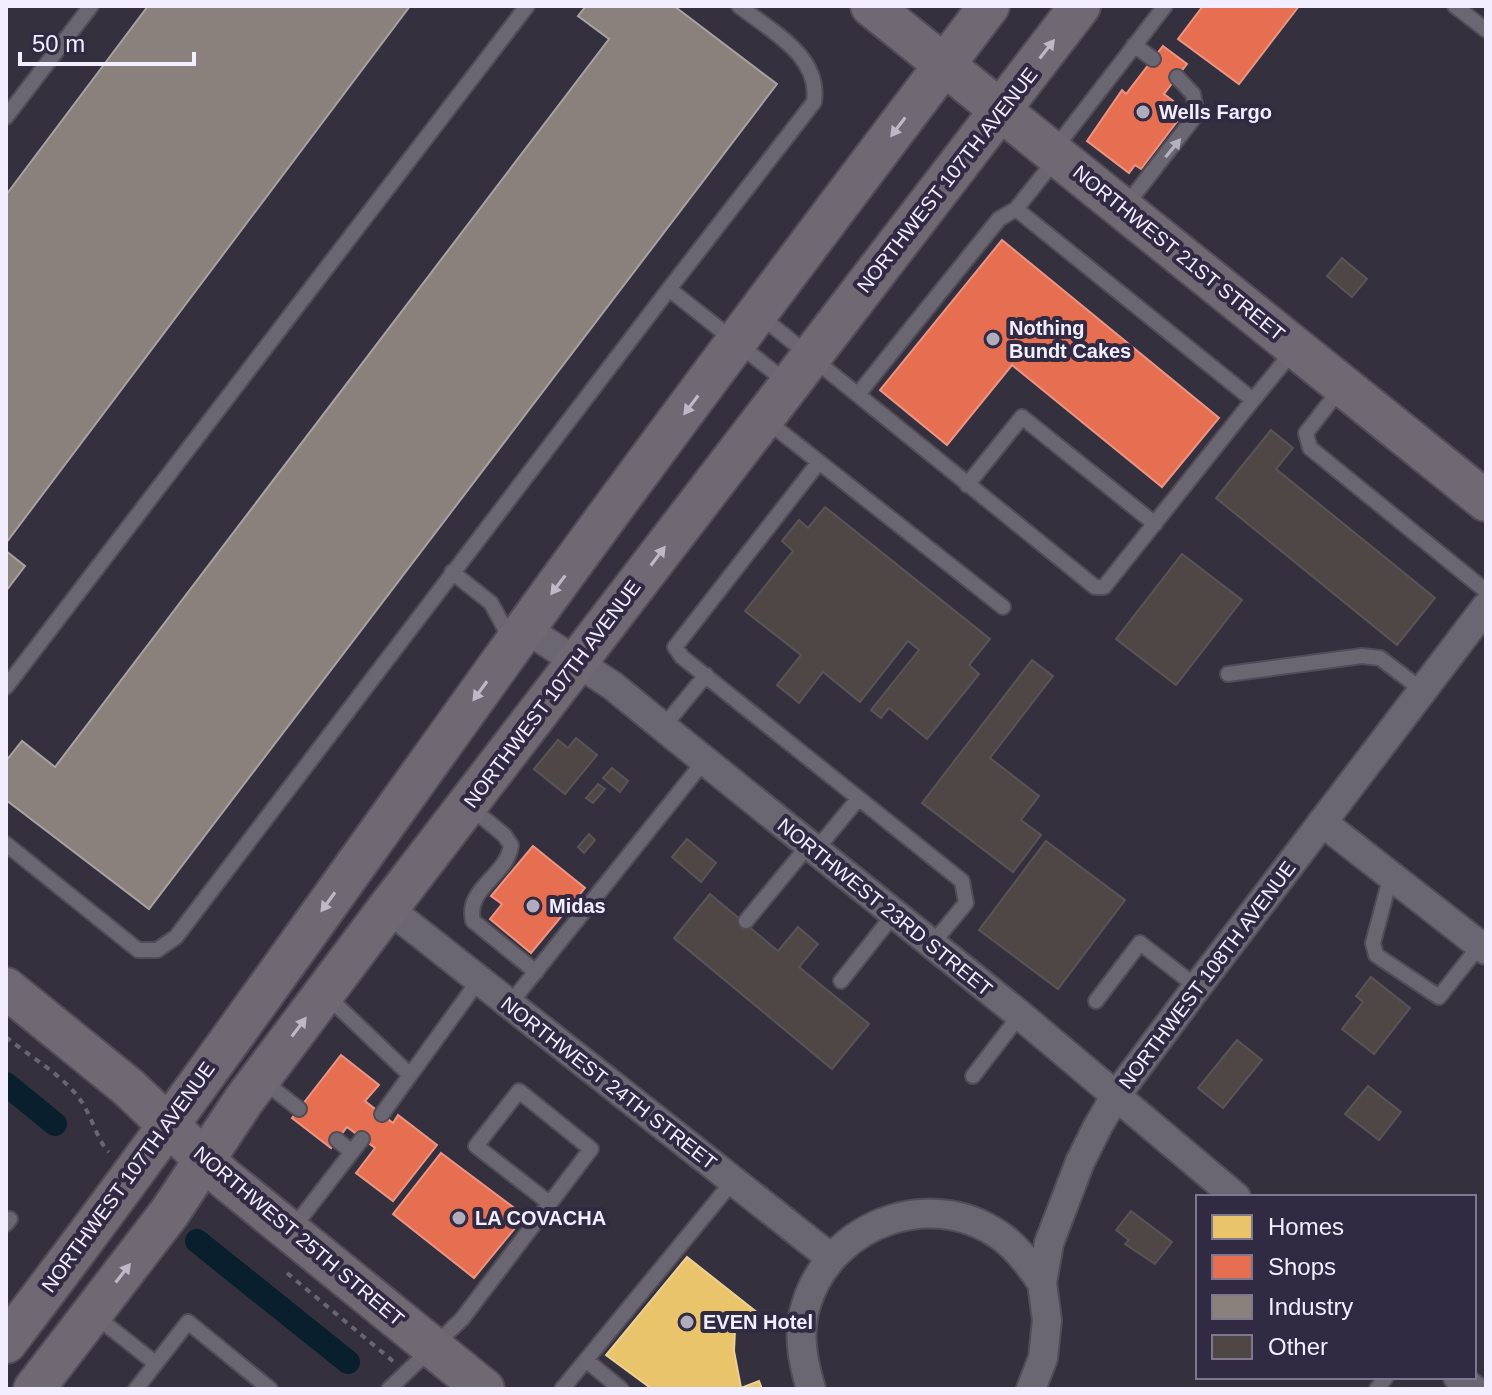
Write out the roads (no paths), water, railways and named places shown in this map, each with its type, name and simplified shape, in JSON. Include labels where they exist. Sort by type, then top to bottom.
[{"type":"main road","name":"NORTHWEST 21ST STREET","points":[[871,6],[1486,501]]},
{"type":"main road","name":"NORTHWEST 107TH AVENUE","points":[[6,1343],[169,1125],[519,636],[989,6]]},
{"type":"main road","name":"NORTHWEST 107TH AVENUE","points":[[34,1389],[170,1212],[203,1158],[260,1078],[388,908],[1080,6]]},
{"type":"main road","name":"NORTHWEST 25TH STREET","points":[[6,988],[169,1125],[283,1247],[431,1346],[484,1389]]},
{"type":"street","name":"NORTHWEST 108TH AVENUE","points":[[1031,1389],[1043,1358],[1047,1320],[1042,1283],[1061,1209],[1080,1162],[1115,1097],[1486,607]]},
{"type":"street","name":"NORTHWEST 23RD STREET","points":[[519,636],[576,663],[663,727],[1020,1015],[1234,1195]]},
{"type":"street","points":[[1322,822],[1483,947]]},
{"type":"street","name":"NORTHWEST 24TH STREET","points":[[388,908],[831,1258]]},
{"type":"street","points":[[811,1389],[803,1363],[801,1335],[805,1308],[815,1281],[831,1258],[851,1239],[875,1224],[901,1215],[956,1216],[983,1225],[1006,1240],[1042,1283]]},
{"type":"lane","points":[[6,117],[91,6]]},
{"type":"lane","points":[[6,687],[527,6]]},
{"type":"lane","points":[[6,844],[138,950],[157,950],[176,937],[814,102],[816,88],[803,57],[739,6]]},
{"type":"lane","points":[[859,393],[999,219],[1016,209],[1165,6]]},
{"type":"lane","points":[[1455,6],[1486,30]]},
{"type":"lane","points":[[1134,45],[1153,59]]},
{"type":"lane","points":[[1124,208],[1197,114],[1193,94],[1177,77]]},
{"type":"lane","points":[[1016,209],[1253,400]]},
{"type":"lane","points":[[669,289],[748,328],[801,370]]},
{"type":"lane","points":[[748,328],[801,370],[859,393],[967,485],[1095,587],[1104,587],[1296,347]]},
{"type":"lane","points":[[1344,385],[1306,433],[1310,448],[1486,591]]},
{"type":"lane","points":[[967,485],[1022,417],[1155,524]]},
{"type":"lane","points":[[763,418],[1003,607]]},
{"type":"lane","points":[[819,462],[677,644],[676,651],[965,887],[966,903],[932,944]]},
{"type":"lane","points":[[452,572],[491,603],[519,636]]},
{"type":"lane","points":[[1228,674],[1362,656],[1380,658],[1422,690]]},
{"type":"lane","points":[[663,727],[706,675]]},
{"type":"lane","points":[[509,1005],[705,760]]},
{"type":"lane","points":[[746,921],[858,799]]},
{"type":"lane","points":[[467,805],[504,835],[511,845],[506,858],[474,900],[471,910],[473,921],[536,972]]},
{"type":"lane","points":[[1391,875],[1373,943],[1376,955],[1439,997],[1483,947]]},
{"type":"lane","points":[[841,981],[894,914]]},
{"type":"lane","points":[[1096,1001],[1140,943],[1197,987]]},
{"type":"lane","points":[[382,1114],[479,980]]},
{"type":"lane","points":[[324,993],[410,1075]]},
{"type":"lane","points":[[973,1076],[1020,1015]]},
{"type":"lane","points":[[260,1078],[299,1109]]},
{"type":"lane","points":[[389,1389],[462,1319],[591,1149],[519,1091],[476,1146],[548,1202]]},
{"type":"lane","points":[[283,1247],[362,1139]]},
{"type":"lane","points":[[337,1140],[352,1152]]},
{"type":"lane","points":[[562,1389],[733,1181]]},
{"type":"lane","points":[[92,1313],[155,1363]]},
{"type":"lane","points":[[136,1389],[188,1322],[270,1389]]},
{"type":"lane","points":[[586,1360],[621,1389]]},
{"type":"waterway","points":[[6,1084],[55,1124]]},
{"type":"waterway","points":[[197,1241],[348,1362]]},
{"type":"place","name":"Wells Fargo","points":[[1143,112]]},
{"type":"place","name":"Nothing Bundt Cakes","points":[[993,339]]},
{"type":"place","name":"Midas","points":[[533,906]]},
{"type":"place","name":"LA COVACHA","points":[[459,1218]]},
{"type":"place","name":"EVEN Hotel","points":[[687,1322]]}]
